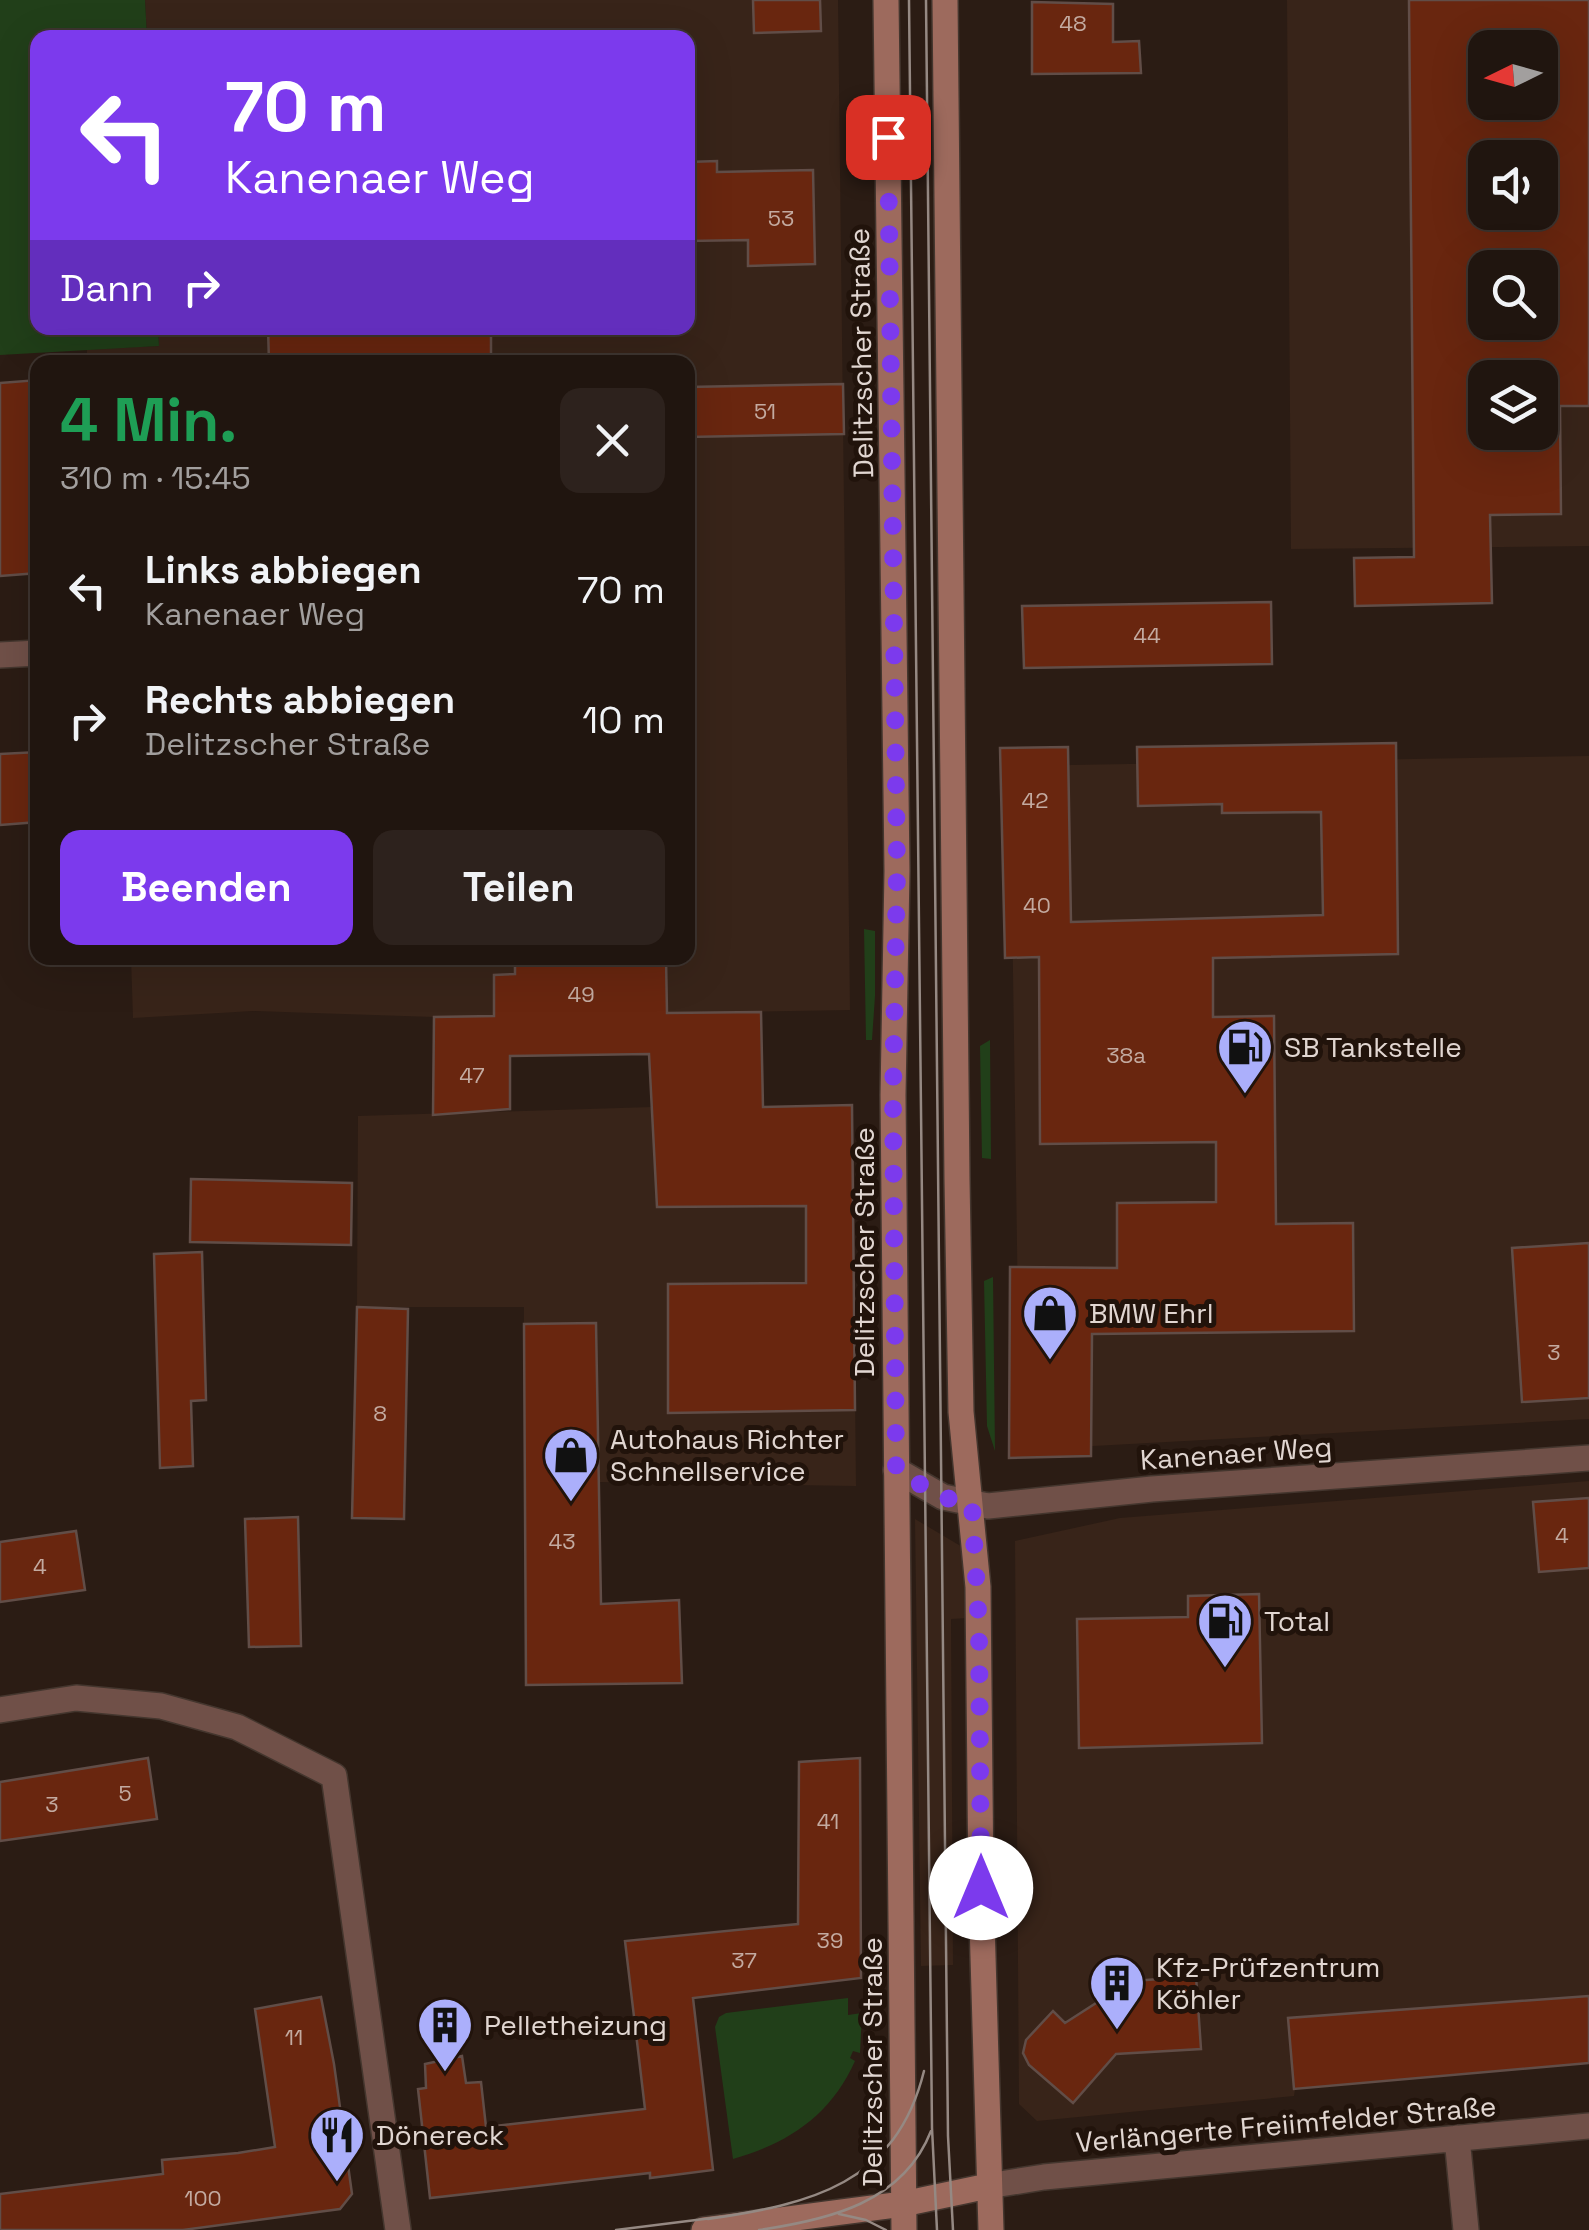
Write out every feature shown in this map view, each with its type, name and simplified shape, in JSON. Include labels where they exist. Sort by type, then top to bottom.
[{"type":"main road","name":"Delitzscher Straße","points":[[886,0],[897,870],[893,1096],[904,2217],[988,2186]]},
{"type":"main road","points":[[945,0],[957,1198],[962,1412],[979,1628],[981,1888],[991,2230]]},
{"type":"main road","points":[[704,2230],[904,2217]]},
{"type":"street","points":[[0,656],[30,653]]},
{"type":"street","name":"Kanenaer Weg","points":[[896,1470],[942,1497],[988,1506],[1169,1488],[1589,1458]]},
{"type":"street","points":[[0,1710],[76,1698],[161,1706],[237,1727],[334,1776],[398,2230]]},
{"type":"street","name":"Verlängerte Freiimfelder Straße","points":[[988,2186],[1044,2177],[1589,2126]]},
{"type":"street","points":[[1457,2138],[1466,2230]]},
{"type":"shaded area","points":[[145,0],[838,0],[850,1010],[434,1017],[253,1011],[133,1018],[131,965],[695,965],[695,355],[87,355],[87,349],[159,346],[158,335],[695,335],[695,30],[147,30]]},
{"type":"shaded area","points":[[1287,0],[1589,0],[1589,546],[1291,549]]},
{"type":"shaded area","points":[[1589,756],[1589,1419],[1020,1450],[1010,766]]},
{"type":"shaded area","points":[[852,1105],[856,1486],[598,1482],[595,1323],[524,1324],[524,1307],[357,1307],[358,1116]]},
{"type":"shaded area","points":[[1589,1481],[1589,2063],[1295,2089],[1294,2096],[1037,2121],[1019,2104],[1015,1541],[1120,1518]]},
{"type":"shaded area","points":[[915,1519],[964,1548],[968,1618],[951,1619],[953,1965],[921,1966]]},
{"type":"green space","points":[[0,0],[145,0],[147,30],[30,30],[30,335],[158,335],[159,346],[0,355]]},
{"type":"green space","points":[[864,929],[875,931],[872,1040],[866,1040]]},
{"type":"green space","points":[[990,1040],[991,1159],[982,1158],[980,1046]]},
{"type":"green space","points":[[993,1277],[995,1451],[987,1426],[984,1281]]},
{"type":"green space","points":[[848,1998],[848,2015],[862,2013],[860,2053],[853,2051],[850,2058],[855,2061],[834,2097],[790,2135],[733,2159],[715,2027],[719,2017]]},
{"type":"building","points":[[753,0],[820,0],[821,31],[754,33]]},
{"type":"building","points":[[1409,0],[1589,0],[1589,406],[1560,406],[1561,514],[1490,515],[1492,603],[1355,606],[1354,558],[1414,557]]},
{"type":"building","points":[[1032,2],[1113,4],[1113,42],[1139,41],[1141,73],[1032,74]]},
{"type":"building","points":[[717,161],[717,172],[813,170],[815,264],[748,266],[748,240],[695,241],[695,162]]},
{"type":"building","points":[[268,335],[491,335],[491,355],[269,355]]},
{"type":"building","points":[[30,381],[30,574],[0,576],[0,383]]},
{"type":"building","points":[[843,384],[844,434],[695,437],[695,387]]},
{"type":"building","points":[[1271,602],[1272,664],[1024,668],[1022,606]]},
{"type":"building","points":[[1396,743],[1398,954],[1213,958],[1213,1017],[1274,1016],[1276,1224],[1353,1223],[1354,1331],[1092,1334],[1091,1456],[1009,1458],[1010,1267],[1117,1268],[1117,1203],[1216,1202],[1216,1142],[1040,1144],[1039,957],[1005,958],[1000,748],[1068,747],[1071,922],[1323,915],[1321,812],[1222,813],[1222,804],[1138,806],[1137,747]]},
{"type":"building","points":[[30,752],[30,823],[0,825],[0,754]]},
{"type":"building","points":[[515,965],[666,965],[667,1013],[761,1012],[763,1107],[852,1105],[855,1410],[668,1413],[668,1284],[806,1283],[806,1206],[657,1207],[649,1054],[510,1056],[510,1109],[433,1115],[434,1017],[494,1016],[494,975],[515,974]]},
{"type":"building","points":[[191,1179],[352,1183],[351,1245],[190,1242]]},
{"type":"building","points":[[1589,1243],[1589,1398],[1522,1402],[1512,1248]]},
{"type":"building","points":[[202,1252],[206,1400],[191,1401],[193,1466],[160,1468],[154,1254]]},
{"type":"building","points":[[357,1307],[408,1309],[404,1519],[352,1518]]},
{"type":"building","points":[[596,1323],[601,1604],[679,1600],[682,1683],[526,1685],[524,1324]]},
{"type":"building","points":[[1589,1498],[1589,1568],[1539,1572],[1533,1502]]},
{"type":"building","points":[[298,1517],[301,1646],[249,1647],[245,1519]]},
{"type":"building","points":[[76,1531],[85,1590],[0,1602],[0,1542]]},
{"type":"building","points":[[1259,1594],[1262,1743],[1079,1748],[1077,1619],[1188,1617],[1188,1596]]},
{"type":"building","points":[[148,1758],[157,1819],[0,1841],[0,1782]]},
{"type":"building","points":[[860,1758],[861,1978],[693,1998],[713,2170],[650,2178],[650,2173],[430,2198],[418,2089],[426,2088],[425,2064],[462,2056],[466,2083],[481,2082],[486,2127],[645,2109],[625,1941],[798,1924],[799,1762]]},
{"type":"building","name":"Kfz-Prüfzentrum Köhler","points":[[1196,1976],[1201,2049],[1116,2054],[1073,2103],[1029,2065],[1023,2053],[1026,2040],[1053,2011],[1065,2023],[1110,1994],[1109,1983]]},
{"type":"building","points":[[1589,1996],[1589,2063],[1294,2089],[1288,2018]]},
{"type":"building","points":[[321,1997],[352,2194],[340,2209],[183,2230],[0,2230],[0,2194],[163,2174],[162,2160],[275,2147],[255,2009]]},
{"type":"tram line","points":[[909,0],[932,2128],[937,2230]]},
{"type":"tram line","points":[[926,0],[948,2136],[953,2230]]},
{"type":"tram line","points":[[708,2219],[814,2195],[871,2164],[893,2140],[911,2109],[924,2071]]},
{"type":"tram line","points":[[759,2230],[811,2220],[860,2204],[902,2175],[931,2131]]},
{"type":"tram line","points":[[839,2214],[866,2220],[886,2230]]},
{"type":"tram line","points":[[616,2230],[720,2217]]},
{"type":"place","name":"SB Tankstelle","points":[[1245,1096]]},
{"type":"place","name":"BMW Ehrl","points":[[1050,1362]]},
{"type":"place","name":"Autohaus Richter Schnellservice","points":[[571,1504]]},
{"type":"place","name":"Total","points":[[1225,1670]]},
{"type":"place","name":"Kfz-Prüfzentrum Köhler","points":[[1117,2032]]},
{"type":"place","name":"Pelletheizung","points":[[445,2074]]},
{"type":"place","name":"Dönereck","points":[[337,2184]]},
{"type":"route","points":[[888,137],[897,870],[893,1096],[896,1470],[942,1497],[972,1504],[979,1628],[981,1888]]}]
